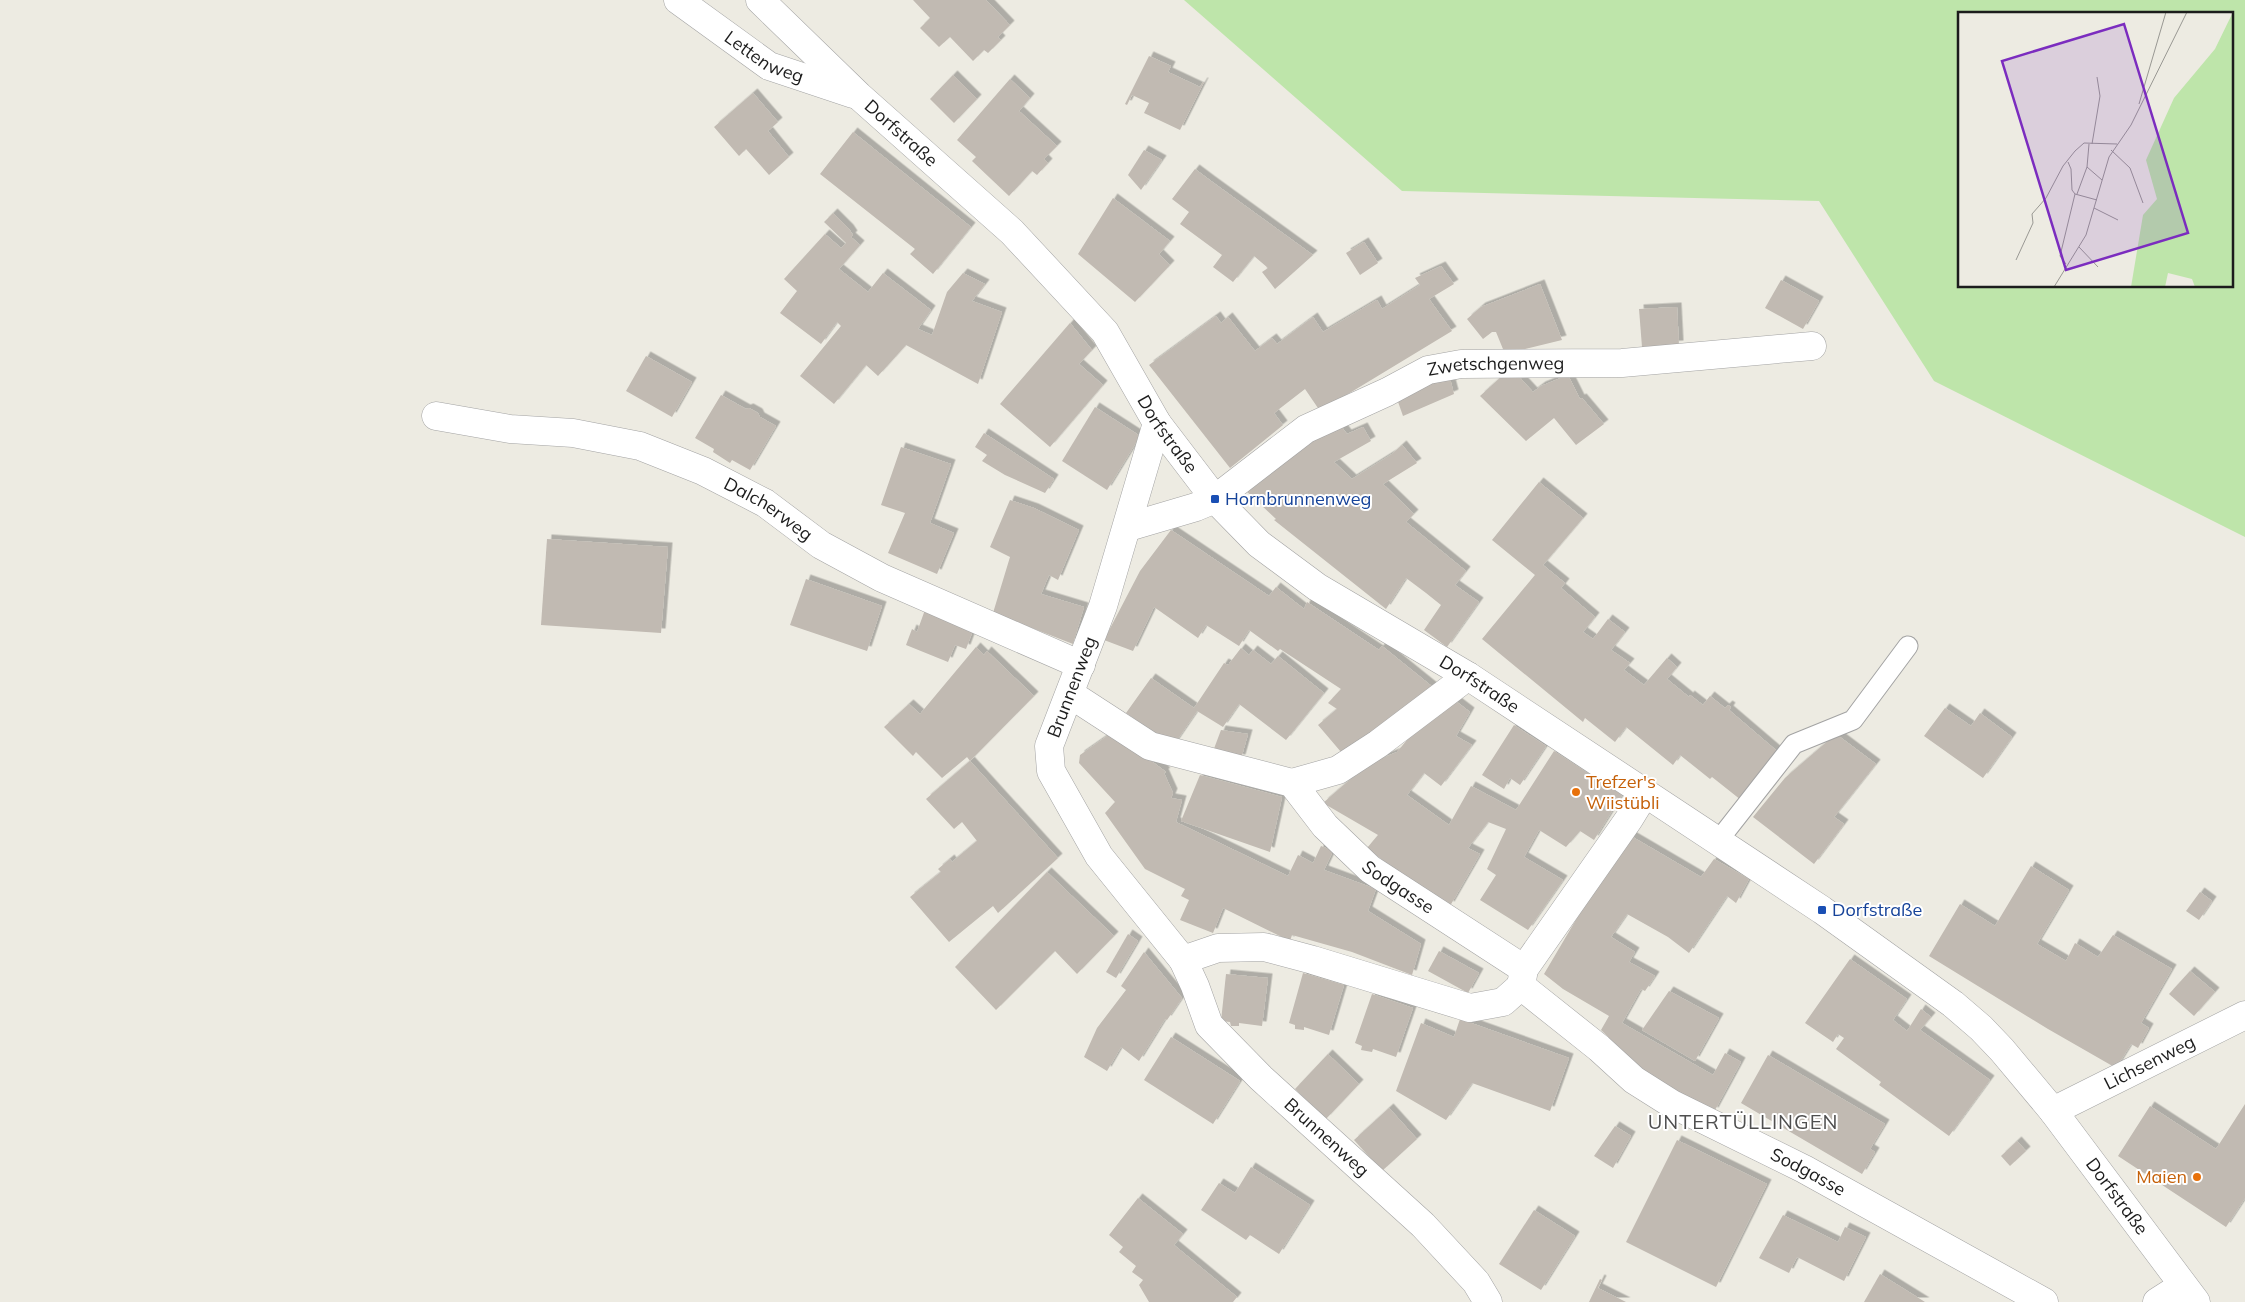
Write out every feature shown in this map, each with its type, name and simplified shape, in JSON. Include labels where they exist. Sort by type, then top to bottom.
[{"type":"street","name":"Lettenweg","points":[[678,0],[769,66],[859,96]]},
{"type":"street","name":"Dorfstraße","points":[[760,0],[859,96],[1012,232],[1105,332],[1157,423],[1215,499],[1259,544],[1317,587],[1468,676],[1718,841],[1822,910],[1953,1004],[1981,1028],[2002,1050],[2053,1111],[2189,1294]]},
{"type":"street","name":"Zwetschgenweg","points":[[1215,499],[1306,429],[1387,392],[1428,370],[1470,364],[1622,363],[1812,346]]},
{"type":"street","name":"Dalcherweg","points":[[436,416],[510,429],[574,433],[640,446],[703,471],[765,503],[821,545],[882,578],[1081,665]]},
{"type":"street","name":"Brunnenweg","points":[[1157,423],[1103,606],[1049,746],[1051,772],[1099,856],[1182,960],[1195,986],[1209,1025],[1261,1078],[1423,1225],[1476,1282],[1488,1302]]},
{"type":"street","points":[[1128,526],[1196,507],[1215,499]]},
{"type":"street","points":[[1070,694],[1150,746],[1292,783],[1338,770],[1378,744],[1468,676]]},
{"type":"street","name":"Sodgasse","points":[[1292,783],[1325,826],[1370,869],[1523,978],[1634,1080],[1672,1104],[1804,1169],[2044,1302]]},
{"type":"street","points":[[1182,960],[1218,948],[1264,946],[1470,1008],[1503,1002],[1523,978],[1645,793]]},
{"type":"street","name":"Lichsenweg","points":[[2053,1111],[2245,1015]]},
{"type":"street","points":[[2157,1302],[2189,1294]]},
{"type":"lane","points":[[1718,841],[1794,744],[1853,720],[1908,646]]},
{"type":"green space","points":[[1184,0],[2245,0],[2245,537],[1934,381],[1819,201],[1402,191]]},
{"type":"building","points":[[913,0],[986,0],[1010,25],[998,37],[1001,40],[988,53],[984,50],[973,61],[950,37],[939,47],[920,28],[930,18]]},
{"type":"building","points":[[1149,56],[1171,66],[1168,72],[1200,87],[1204,82],[1180,130],[1144,113],[1149,103],[1132,95],[1127,105],[1125,104]]},
{"type":"building","points":[[953,75],[977,99],[954,123],[930,99]]},
{"type":"building","points":[[1010,79],[1030,98],[1019,111],[1057,146],[1044,159],[1048,163],[1037,175],[1032,171],[1009,196],[972,161],[976,157],[957,140]]},
{"type":"building","points":[[753,93],[778,122],[768,131],[789,157],[769,175],[746,149],[739,156],[714,127]]},
{"type":"building","points":[[853,132],[971,227],[933,274],[910,254],[915,249],[820,174]]},
{"type":"building","points":[[1144,150],[1162,160],[1141,190],[1128,175]]},
{"type":"building","points":[[1195,169],[1313,255],[1275,289],[1262,272],[1268,268],[1254,256],[1233,282],[1213,267],[1222,255],[1180,224],[1189,212],[1172,199]]},
{"type":"building","points":[[1113,198],[1170,241],[1159,254],[1170,265],[1135,302],[1078,254]]},
{"type":"building","points":[[833,213],[849,229],[853,235],[851,237],[860,245],[839,269],[868,292],[883,273],[931,310],[918,329],[932,335],[947,292],[963,273],[985,284],[972,301],[1002,312],[978,384],[906,345],[878,376],[866,365],[834,404],[800,376],[841,326],[837,322],[821,344],[780,313],[797,291],[784,279],[825,234],[841,248],[846,243],[824,222]]},
{"type":"building","points":[[1364,242],[1378,263],[1360,275],[1346,253]]},
{"type":"building","points":[[1441,266],[1454,284],[1429,299],[1452,331],[1320,411],[1305,389],[1274,413],[1283,425],[1230,468],[1149,365],[1216,316],[1221,323],[1228,317],[1255,351],[1272,338],[1277,344],[1313,317],[1323,332],[1377,300],[1382,309],[1420,285],[1415,278]]},
{"type":"building","points":[[1781,280],[1819,301],[1803,329],[1765,308]]},
{"type":"building","points":[[1540,284],[1562,340],[1505,354],[1496,332],[1492,332],[1483,339],[1467,319],[1481,307]]},
{"type":"building","points":[[1677,307],[1679,345],[1642,347],[1639,309]]},
{"type":"building","points":[[1070,323],[1092,350],[1079,364],[1103,385],[1050,447],[1000,404]]},
{"type":"building","points":[[646,356],[692,382],[672,417],[626,391]]},
{"type":"building","points":[[1511,368],[1533,392],[1541,386],[1568,375],[1580,399],[1582,398],[1604,424],[1576,445],[1554,418],[1526,441],[1480,396]]},
{"type":"building","points":[[1449,375],[1454,394],[1403,416],[1397,399]]},
{"type":"building","points":[[721,395],[746,409],[749,408],[758,413],[760,417],[776,426],[750,470],[732,460],[730,463],[713,452],[714,449],[695,438]]},
{"type":"building","points":[[1095,407],[1140,436],[1107,490],[1062,461]]},
{"type":"building","points":[[1337,421],[1347,434],[1363,427],[1371,441],[1334,462],[1352,479],[1392,454],[1402,445],[1417,463],[1383,484],[1414,514],[1406,522],[1466,571],[1455,585],[1479,602],[1447,647],[1424,630],[1441,605],[1426,593],[1406,578],[1386,609],[1274,520],[1276,519],[1244,489]]},
{"type":"building","points":[[984,433],[1054,479],[1045,493],[1005,475],[982,461],[987,455],[975,447]]},
{"type":"building","points":[[901,447],[951,464],[930,523],[954,533],[937,574],[888,553],[905,513],[881,505]]},
{"type":"building","points":[[1539,482],[1583,518],[1543,565],[1565,583],[1561,588],[1595,617],[1583,632],[1593,639],[1608,619],[1625,632],[1611,650],[1630,663],[1624,670],[1644,685],[1667,658],[1677,667],[1667,679],[1689,697],[1690,695],[1703,705],[1710,696],[1725,708],[1728,705],[1731,707],[1729,710],[1777,751],[1741,800],[1712,777],[1710,779],[1680,755],[1673,765],[1626,727],[1615,742],[1585,718],[1583,722],[1482,639],[1535,575],[1492,540]]},
{"type":"building","points":[[1010,500],[1034,508],[1079,530],[1058,580],[1049,575],[1041,594],[1084,607],[1073,644],[993,613],[1010,557],[990,547]]},
{"type":"building","points":[[1171,530],[1269,596],[1276,587],[1304,609],[1307,602],[1379,650],[1382,646],[1434,688],[1378,733],[1341,752],[1318,725],[1337,709],[1328,703],[1341,689],[1280,649],[1278,651],[1249,630],[1239,646],[1206,625],[1198,638],[1154,607],[1133,651],[1104,640],[1140,571]]},
{"type":"building","points":[[547,539],[668,547],[661,633],[541,625]]},
{"type":"building","points":[[806,579],[882,606],[867,651],[790,625]]},
{"type":"building","points":[[926,607],[975,625],[966,649],[955,645],[948,662],[906,645],[912,629],[917,632]]},
{"type":"building","points":[[976,647],[984,655],[987,651],[1034,696],[970,761],[967,757],[942,778],[916,752],[913,756],[884,727],[909,704],[920,714]]},
{"type":"building","points":[[1241,648],[1249,655],[1253,650],[1271,664],[1278,656],[1324,693],[1286,740],[1239,704],[1223,727],[1197,711],[1173,746],[1126,713],[1151,678],[1194,708],[1224,663],[1228,665]]},
{"type":"building","points":[[1453,699],[1470,712],[1456,736],[1472,745],[1441,786],[1424,773],[1407,795],[1449,825],[1471,786],[1516,810],[1554,751],[1622,795],[1594,840],[1580,831],[1566,847],[1539,830],[1524,857],[1563,880],[1528,930],[1480,900],[1496,875],[1487,869],[1506,829],[1488,822],[1468,848],[1480,854],[1450,906],[1413,884],[1367,848],[1378,835],[1323,803],[1368,764],[1397,752],[1428,715]]},
{"type":"building","points":[[1945,708],[1971,726],[1980,713],[2012,737],[1983,778],[1924,736]]},
{"type":"building","points":[[1514,725],[1546,746],[1520,785],[1510,778],[1504,789],[1482,775]]},
{"type":"building","points":[[1221,730],[1248,734],[1241,759],[1212,754]]},
{"type":"building","points":[[1113,732],[1166,772],[1164,773],[1173,793],[1171,798],[1182,800],[1176,822],[1288,876],[1298,855],[1313,863],[1321,846],[1333,851],[1324,870],[1376,889],[1368,911],[1421,944],[1412,975],[1352,952],[1292,935],[1290,941],[1223,908],[1213,933],[1180,920],[1189,900],[1181,896],[1185,889],[1145,869],[1105,813],[1115,802],[1079,763],[1080,755]]},
{"type":"building","points":[[1836,734],[1876,764],[1834,817],[1844,824],[1814,864],[1753,817],[1785,778]]},
{"type":"building","points":[[970,761],[1058,858],[998,913],[993,906],[949,942],[910,897],[941,872],[938,869],[950,859],[952,862],[977,841],[962,822],[954,829],[926,799]]},
{"type":"building","points":[[1200,775],[1282,797],[1270,852],[1181,821]]},
{"type":"building","points":[[1631,836],[1701,877],[1714,859],[1749,879],[1736,903],[1727,896],[1689,953],[1668,937],[1627,914],[1611,937],[1635,952],[1629,962],[1655,976],[1645,991],[1641,989],[1622,1023],[1713,1075],[1725,1053],[1741,1062],[1714,1112],[1632,1065],[1634,1062],[1601,1030],[1609,1016],[1563,989],[1544,974],[1577,918]]},
{"type":"building","points":[[2031,866],[2069,890],[2037,944],[2066,961],[2075,943],[2098,957],[2113,935],[2172,969],[2141,1023],[2149,1028],[2138,1048],[2131,1044],[2116,1068],[1929,956],[1960,904],[1995,926]]},
{"type":"building","points":[[1047,872],[1114,936],[1077,974],[1055,951],[996,1010],[955,967]]},
{"type":"building","points":[[2200,892],[2212,901],[2199,920],[2186,911]]},
{"type":"building","points":[[1128,934],[1138,941],[1116,978],[1106,972]]},
{"type":"building","points":[[1439,951],[1479,973],[1468,993],[1428,971]]},
{"type":"building","points":[[1144,952],[1182,998],[1167,1020],[1165,1019],[1139,1061],[1121,1047],[1107,1071],[1084,1057],[1097,1028],[1126,990],[1121,986]]},
{"type":"building","points":[[1850,959],[1907,999],[1893,1020],[1907,1031],[1921,1009],[1931,1017],[1920,1030],[1990,1080],[1949,1136],[1879,1085],[1881,1082],[1836,1049],[1844,1038],[1838,1034],[1833,1042],[1805,1023]]},
{"type":"building","points":[[2190,971],[2215,992],[2194,1016],[2169,994]]},
{"type":"building","points":[[1303,973],[1344,985],[1329,1035],[1304,1027],[1304,1030],[1295,1029],[1295,1025],[1289,1023]]},
{"type":"building","points":[[1226,974],[1268,978],[1262,1026],[1239,1023],[1239,1026],[1231,1026],[1230,1022],[1221,1021]]},
{"type":"building","points":[[1669,991],[1719,1018],[1695,1061],[1642,1030]]},
{"type":"building","points":[[1372,994],[1413,1008],[1396,1057],[1373,1049],[1372,1052],[1361,1050],[1362,1046],[1355,1043]]},
{"type":"building","points":[[1460,1019],[1569,1058],[1550,1111],[1472,1083],[1446,1120],[1396,1091],[1421,1023],[1454,1037]]},
{"type":"building","points":[[1171,1037],[1240,1081],[1213,1124],[1144,1080]]},
{"type":"building","points":[[1328,1054],[1359,1084],[1326,1119],[1295,1089]]},
{"type":"building","points":[[1768,1055],[1885,1124],[1870,1149],[1875,1152],[1862,1174],[1741,1103]]},
{"type":"building","name":"Maien","points":[[2245,1104],[2245,1198],[2226,1227],[2118,1156],[2150,1106],[2216,1149]]},
{"type":"building","points":[[1389,1108],[1417,1139],[1382,1171],[1354,1140]]},
{"type":"building","points":[[1615,1126],[1631,1136],[1613,1168],[1594,1156]]},
{"type":"building","points":[[1677,1140],[1767,1184],[1716,1287],[1626,1242]]},
{"type":"building","points":[[2017,1141],[2026,1151],[2010,1166],[2001,1156]]},
{"type":"building","points":[[1251,1167],[1310,1205],[1279,1254],[1250,1235],[1246,1240],[1201,1210],[1219,1183],[1235,1193]]},
{"type":"building","points":[[1138,1198],[1183,1234],[1174,1245],[1237,1297],[1233,1302],[1149,1302],[1139,1285],[1143,1280],[1132,1272],[1136,1266],[1119,1252],[1123,1247],[1109,1235]]},
{"type":"building","points":[[1534,1210],[1575,1236],[1541,1290],[1499,1264]]},
{"type":"building","points":[[1783,1215],[1838,1242],[1845,1227],[1866,1237],[1844,1281],[1797,1257],[1789,1273],[1759,1258]]},
{"type":"building","points":[[1880,1274],[1925,1302],[1864,1302]]},
{"type":"building","points":[[1600,1279],[1602,1280],[1598,1288],[1626,1302],[1589,1302]]},
{"type":"place","name":"Hornbrunnenweg","points":[[1215,499]]},
{"type":"place","name":"Trefzer's Wiistübli","points":[[1576,792]]},
{"type":"place","name":"Dorfstraße","points":[[1822,910]]},
{"type":"place","name":"Maien","points":[[2197,1177]]},
{"type":"district","name":"UNTERTÜLLINGEN","points":[[1743,1122]]}]
